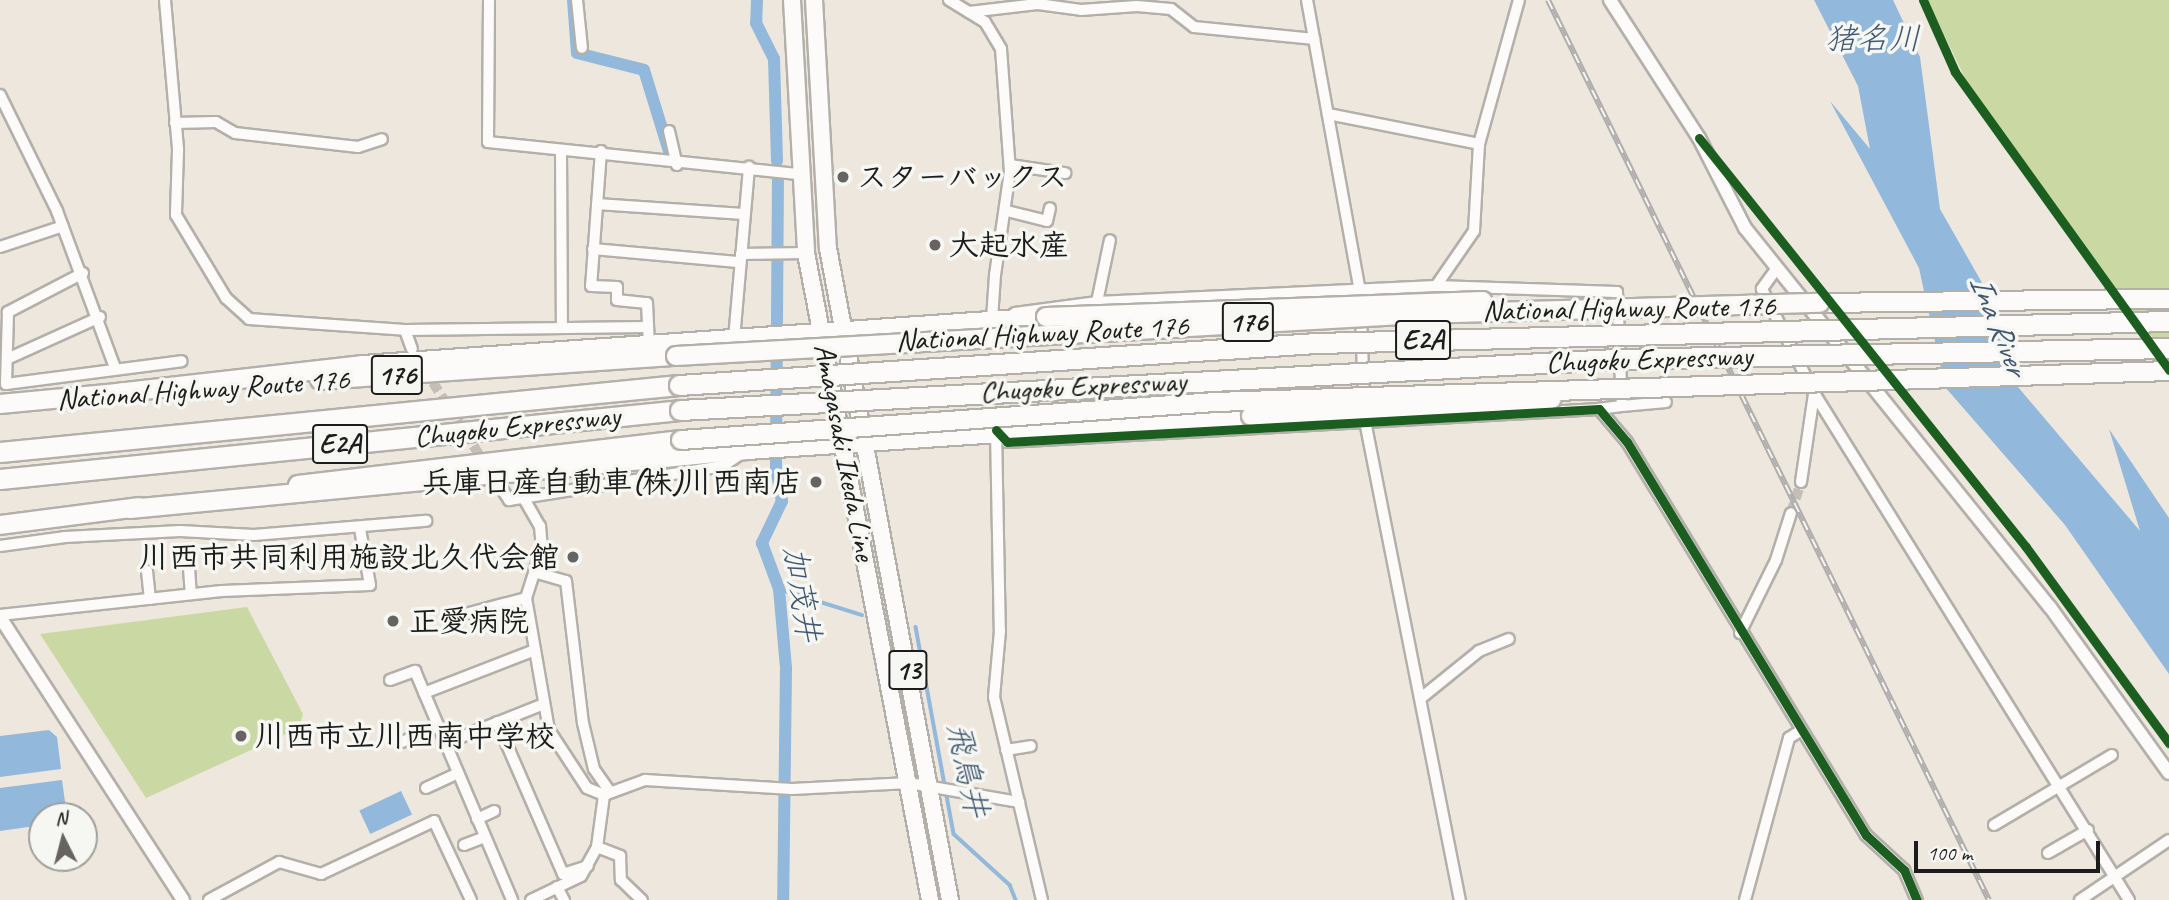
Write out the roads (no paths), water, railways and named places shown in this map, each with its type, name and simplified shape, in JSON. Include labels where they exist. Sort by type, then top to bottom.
[{"type":"highway","points":[[117,393],[363,365],[992,320],[1423,299],[1651,306]]},
{"type":"highway","name":"National Highway Route 176","points":[[0,404],[117,393],[1200,324],[1651,306],[2169,299]]},
{"type":"highway","name":"Chugoku Expressway","points":[[0,452],[678,385],[1317,343],[2169,321]]},
{"type":"highway","name":"Chugoku Expressway","points":[[0,479],[680,410],[1616,359],[2169,348]]},
{"type":"highway","points":[[0,526],[681,440],[1215,402],[1699,382],[2169,371]]},
{"type":"highway","points":[[130,509],[867,440],[996,430],[1530,401],[1699,382]]},
{"type":"main road","name":"Amagasaki Ikeda Line","points":[[792,0],[797,174],[806,253],[930,900]]},
{"type":"main road","name":"Amagasaki Ikeda Line","points":[[814,0],[819,173],[950,900]]},
{"type":"street","points":[[165,0],[175,122],[176,215],[226,298],[249,319],[275,323],[405,330],[648,327]]},
{"type":"street","points":[[489,0],[488,142],[601,152],[677,165],[749,167],[797,174]]},
{"type":"street","points":[[577,0],[582,48]]},
{"type":"street","points":[[949,0],[969,12],[999,40],[1010,165],[1007,211],[992,320],[1035,307],[1097,302],[1436,286],[1617,292],[1622,406]]},
{"type":"street","points":[[1307,0],[1360,290],[1365,422],[1460,900]]},
{"type":"street","points":[[1436,286],[1474,231],[1479,144],[1519,0]]},
{"type":"street","points":[[1610,0],[1699,138],[1732,209],[2050,607],[2169,773]]},
{"type":"street","points":[[969,12],[1038,4],[1081,10],[1151,7],[1175,11],[1194,27],[1314,39]]},
{"type":"street","points":[[0,96],[64,226],[100,317],[115,368]]},
{"type":"street","points":[[1328,114],[1479,144]]},
{"type":"street","points":[[175,122],[216,122],[235,133],[358,147],[382,139]]},
{"type":"street","points":[[669,131],[677,165]]},
{"type":"street","points":[[561,149],[562,327]]},
{"type":"street","points":[[601,152],[590,286],[617,287],[617,300],[648,303],[649,346]]},
{"type":"street","points":[[1010,165],[1065,173]]},
{"type":"street","points":[[734,339],[749,167]]},
{"type":"street","points":[[597,204],[744,214]]},
{"type":"street","points":[[1007,211],[1047,221],[1050,208]]},
{"type":"street","points":[[0,247],[64,226]]},
{"type":"street","points":[[1097,302],[1110,240]]},
{"type":"street","points":[[593,250],[741,258],[806,253]]},
{"type":"street","points":[[1777,268],[1762,289],[1814,393],[2088,830],[2129,900]]},
{"type":"street","points":[[83,273],[4,312],[7,359],[3,384],[182,361]]},
{"type":"street","points":[[7,359],[100,317]]},
{"type":"street","points":[[259,334],[275,323]]},
{"type":"street","points":[[405,330],[412,349]]},
{"type":"street","points":[[1801,482],[1814,393]]},
{"type":"street","points":[[996,430],[1007,442],[1599,409],[1666,402]]},
{"type":"street","points":[[1599,409],[1627,442],[1740,634],[1866,835],[1904,870],[1917,900]]},
{"type":"street","points":[[996,430],[1000,631],[994,697],[1042,900]]},
{"type":"street","points":[[500,486],[509,500],[723,466],[747,450]]},
{"type":"street","points":[[523,497],[540,526],[534,572],[526,598],[549,730],[587,788],[607,794],[665,777],[792,789],[909,783],[1019,803]]},
{"type":"street","points":[[1740,634],[1776,560],[1791,513]]},
{"type":"street","points":[[0,546],[180,531],[254,535],[360,529],[426,521]]},
{"type":"street","points":[[183,900],[0,616],[191,594],[370,585],[360,529]]},
{"type":"street","points":[[188,568],[191,594]]},
{"type":"street","points":[[148,572],[150,599]]},
{"type":"street","points":[[531,900],[557,887],[588,866],[597,847],[607,794],[594,769],[583,723],[566,581],[534,572]]},
{"type":"street","points":[[469,613],[526,598]]},
{"type":"street","points":[[1421,698],[1479,651],[1509,639]]},
{"type":"street","points":[[424,693],[498,668],[535,650]]},
{"type":"street","points":[[390,680],[412,666],[512,900]]},
{"type":"street","points":[[446,743],[544,704]]},
{"type":"street","points":[[497,722],[563,874],[588,866]]},
{"type":"street","points":[[402,742],[438,726]]},
{"type":"street","points":[[1745,900],[1788,738],[1800,731]]},
{"type":"street","points":[[1006,750],[1031,746]]},
{"type":"street","points":[[1994,825],[2112,755]]},
{"type":"street","points":[[426,788],[458,773]]},
{"type":"street","points":[[477,819],[494,811]]},
{"type":"street","points":[[209,900],[279,862],[321,874],[434,821],[471,900]]},
{"type":"street","points":[[2048,853],[2088,830]]},
{"type":"street","points":[[464,845],[485,837]]},
{"type":"street","points":[[2080,900],[2169,840]]},
{"type":"street","points":[[597,847],[620,856],[621,880],[642,900]]},
{"type":"street","points":[[557,887],[564,900]]},
{"type":"water","name":"猪名川","points":[[1814,0],[1893,0],[1920,57],[1940,209],[1981,281],[2018,387],[2140,531],[2109,429],[2169,518],[2169,674],[2065,525],[1945,387],[1919,268],[1830,101],[1870,149],[1858,86]]},
{"type":"water","points":[[49,730],[57,737],[61,769],[0,777],[0,736]]},
{"type":"water","points":[[62,780],[65,802],[28,802],[28,827],[0,831],[0,788]]},
{"type":"water","points":[[401,791],[412,815],[370,834],[359,810]]},
{"type":"waterway","name":"加茂井","points":[[573,0],[577,53],[644,70],[671,158]]},
{"type":"waterway","name":"加茂井","points":[[757,0],[756,23],[774,59],[777,161]]},
{"type":"waterway","name":"加茂井","points":[[778,174],[776,468],[782,501],[762,543],[779,589],[786,668],[783,900]]},
{"type":"waterway","name":"飛鳥井","points":[[779,589],[862,615]]},
{"type":"waterway","name":"飛鳥井","points":[[916,627],[954,834],[1010,885],[1016,900]]},
{"type":"tunnel","points":[[425,370],[485,464]]},
{"type":"tunnel","points":[[1791,513],[1801,482]]},
{"type":"railway","points":[[1548,0],[1989,900]]},
{"type":"place","name":"スターバックス","points":[[843,177]]},
{"type":"place","name":"大起水産","points":[[935,245]]},
{"type":"place","name":"兵庫日産自動車(株)川西南店","points":[[816,482]]},
{"type":"place","name":"川西市共同利用施設北久代会館","points":[[573,557]]},
{"type":"place","name":"正愛病院","points":[[393,621]]},
{"type":"place","name":"川西市立川西南中学校","points":[[241,736]]},
{"type":"water label","name":"Ina River","points":[[1998,325]]}]
